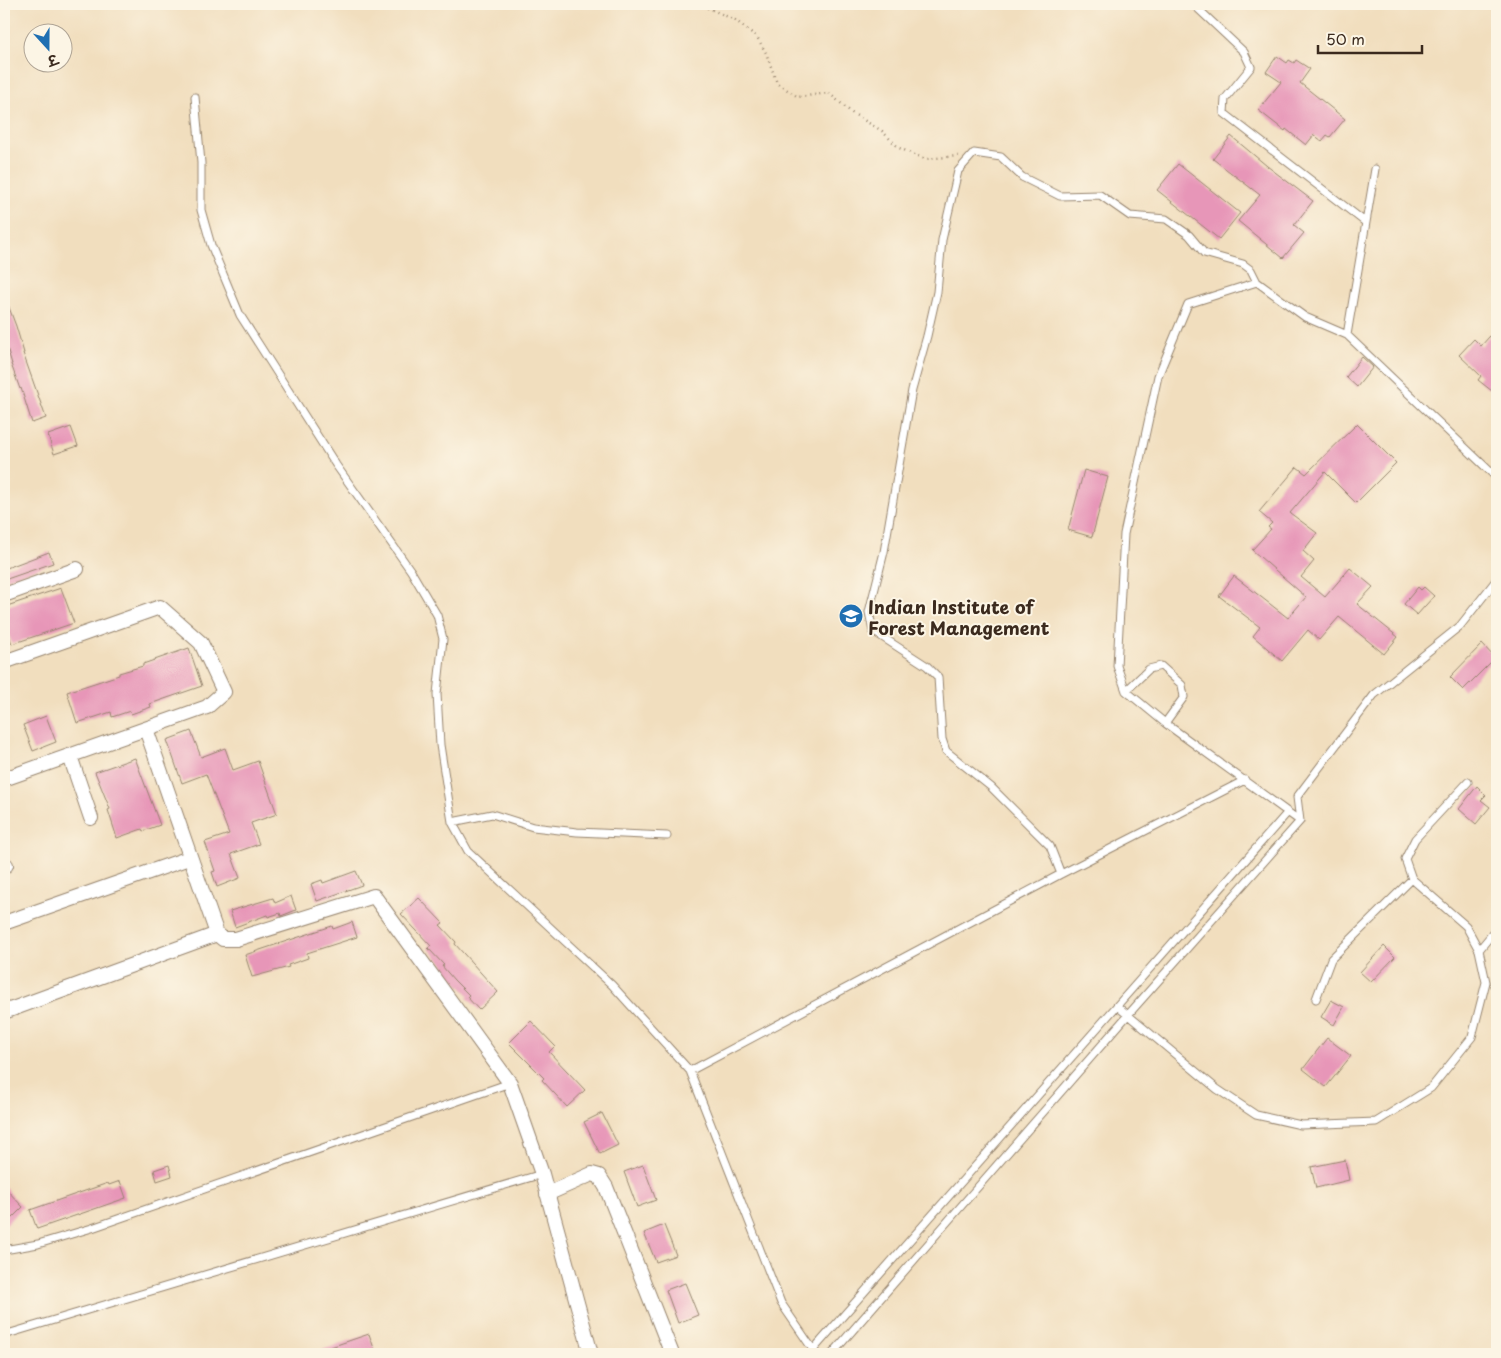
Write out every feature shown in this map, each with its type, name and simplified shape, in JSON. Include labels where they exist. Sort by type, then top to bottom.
[{"type":"street","points":[[4,595],[76,569]]},
{"type":"street","points":[[4,662],[160,607],[200,643],[224,692],[207,707],[4,779]]},
{"type":"street","points":[[146,729],[189,858],[217,934],[224,939],[236,939],[374,896],[510,1083],[542,1174],[591,1354]]},
{"type":"street","points":[[70,756],[91,818]]},
{"type":"street","points":[[4,923],[189,858]]},
{"type":"street","points":[[4,1012],[217,934]]},
{"type":"street","points":[[547,1194],[592,1174],[599,1176],[606,1187],[672,1354]]},
{"type":"lane","points":[[1193,4],[1244,52],[1252,67],[1225,99],[1224,113],[1365,222]]},
{"type":"lane","points":[[195,96],[201,210],[211,246],[240,315],[336,465],[411,570],[437,615],[443,639],[437,694],[440,745],[452,822],[468,851],[612,986],[690,1071],[781,1303],[815,1352],[1288,812]]},
{"type":"lane","points":[[1061,874],[1050,846],[991,787],[946,751],[942,738],[938,676],[927,666],[873,631],[869,612],[884,552],[912,390],[928,336],[937,292],[942,240],[958,171],[974,153],[1001,157],[1022,177],[1060,196],[1100,195],[1130,216],[1166,219],[1189,235],[1204,253],[1243,264],[1251,270],[1257,282],[1305,317],[1347,336],[1497,478]]},
{"type":"lane","points":[[1347,336],[1375,169]]},
{"type":"lane","points":[[1257,282],[1188,304],[1158,376],[1124,534],[1117,666],[1126,691],[1166,723],[1300,821]]},
{"type":"lane","points":[[832,1354],[1300,821],[1298,797],[1374,695],[1460,626],[1497,580]]},
{"type":"lane","points":[[1126,691],[1148,669],[1161,666],[1182,685],[1184,697],[1166,723]]},
{"type":"lane","points":[[690,1071],[1061,874],[1245,780]]},
{"type":"lane","points":[[1117,1006],[1217,1089],[1256,1115],[1301,1125],[1376,1122],[1431,1088],[1472,1037],[1486,982],[1479,950],[1466,926],[1412,879],[1405,859],[1415,839],[1468,782]]},
{"type":"lane","points":[[452,822],[492,814],[507,817],[533,827],[577,832],[667,836]]},
{"type":"lane","points":[[1316,999],[1331,959],[1412,879]]},
{"type":"lane","points":[[1479,950],[1497,928]]},
{"type":"lane","points":[[4,1250],[38,1244],[92,1228],[510,1083]]},
{"type":"lane","points":[[4,1335],[542,1174]]},
{"type":"path","points":[[704,4],[708,8],[735,20],[757,37],[766,53],[778,83],[798,97],[829,93],[852,113],[882,131],[899,148],[925,159],[974,153]]},
{"type":"building","points":[[1277,56],[1287,63],[1289,60],[1294,63],[1296,60],[1310,69],[1300,83],[1345,119],[1330,137],[1327,135],[1322,141],[1314,135],[1306,145],[1258,110],[1281,82],[1266,72]]},
{"type":"building","points":[[1231,136],[1313,201],[1294,225],[1304,233],[1283,258],[1238,221],[1260,195],[1213,159]]},
{"type":"building","points":[[1178,164],[1240,213],[1219,239],[1157,190]]},
{"type":"building","points":[[4,297],[16,326],[23,353],[46,418],[32,423],[4,338],[7,336],[4,326]]},
{"type":"building","points":[[1497,328],[1497,395],[1478,380],[1481,376],[1459,355],[1474,339],[1481,346]]},
{"type":"building","points":[[1362,357],[1373,367],[1357,387],[1346,377]]},
{"type":"building","points":[[1357,424],[1396,463],[1356,503],[1325,472],[1290,513],[1317,533],[1303,551],[1314,561],[1301,577],[1325,597],[1350,568],[1373,587],[1357,604],[1398,637],[1384,654],[1339,617],[1319,640],[1308,630],[1282,661],[1253,636],[1260,627],[1219,596],[1234,576],[1288,618],[1306,597],[1252,550],[1271,529],[1268,527],[1272,523],[1259,512],[1297,467],[1306,474]]},
{"type":"building","points":[[71,427],[78,446],[54,454],[48,435]]},
{"type":"building","points":[[1084,470],[1108,477],[1092,537],[1068,530]]},
{"type":"building","points":[[49,552],[53,563],[4,580],[4,569]]},
{"type":"building","points":[[1418,587],[1421,590],[1424,587],[1434,596],[1417,615],[1404,604]]},
{"type":"building","points":[[61,588],[74,623],[12,644],[4,622],[4,607]]},
{"type":"building","points":[[1482,644],[1495,658],[1463,690],[1450,677]]},
{"type":"building","points":[[189,648],[202,686],[150,704],[151,707],[131,714],[130,711],[112,717],[111,712],[77,723],[67,692],[119,675],[119,673]]},
{"type":"building","points":[[46,716],[56,742],[33,751],[23,725]]},
{"type":"building","points":[[191,731],[201,757],[225,748],[233,770],[258,761],[277,814],[251,823],[259,844],[231,854],[240,878],[217,887],[212,872],[215,871],[205,842],[229,834],[206,774],[182,783],[167,740]]},
{"type":"building","points":[[135,758],[160,825],[117,838],[108,810],[110,809],[95,772]]},
{"type":"building","points":[[1477,786],[1486,795],[1481,800],[1490,807],[1476,824],[1459,809]]},
{"type":"building","points":[[356,871],[362,885],[317,901],[311,884],[322,880],[323,883]]},
{"type":"building","points":[[291,896],[296,910],[281,916],[280,913],[268,917],[267,915],[235,927],[230,911],[273,898],[275,903]]},
{"type":"building","points":[[419,898],[443,923],[440,925],[456,942],[455,944],[498,992],[479,1010],[467,997],[469,995],[428,948],[431,946],[401,914]]},
{"type":"building","points":[[352,922],[357,937],[307,953],[308,958],[288,965],[289,967],[252,977],[245,955],[332,926],[333,929]]},
{"type":"building","points":[[1384,946],[1395,957],[1371,982],[1360,972]]},
{"type":"building","points":[[1331,1000],[1344,1007],[1334,1025],[1321,1017]]},
{"type":"building","points":[[531,1021],[555,1046],[549,1052],[585,1090],[567,1107],[542,1080],[544,1078],[509,1043]]},
{"type":"building","points":[[1327,1038],[1351,1056],[1326,1087],[1303,1069]]},
{"type":"building","points":[[602,1113],[618,1145],[600,1154],[584,1122]]},
{"type":"building","points":[[1345,1160],[1349,1180],[1316,1188],[1311,1167]]},
{"type":"building","points":[[169,1165],[172,1176],[157,1181],[154,1170]]},
{"type":"building","points":[[643,1165],[656,1200],[637,1207],[624,1172]]},
{"type":"building","points":[[120,1181],[126,1198],[37,1229],[30,1210],[108,1183],[109,1185]]},
{"type":"building","points":[[4,1187],[23,1207],[4,1226]]},
{"type":"building","points":[[664,1225],[676,1255],[656,1262],[644,1233]]},
{"type":"building","points":[[685,1283],[698,1315],[678,1323],[666,1290]]},
{"type":"building","points":[[369,1334],[376,1354],[317,1354],[316,1352]]},
{"type":"place","name":"Indian Institute of Forest Management","points":[[851,616]]}]
